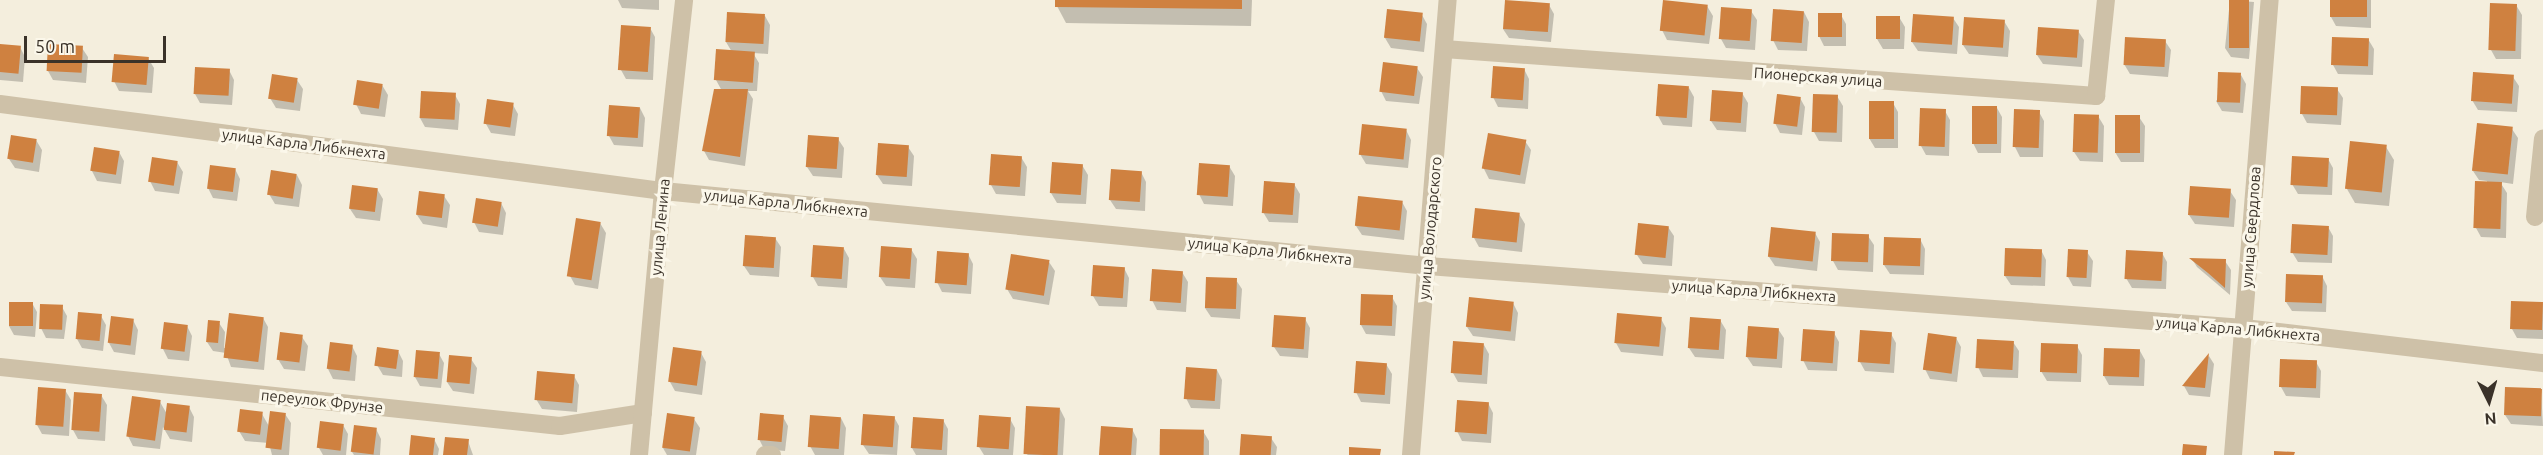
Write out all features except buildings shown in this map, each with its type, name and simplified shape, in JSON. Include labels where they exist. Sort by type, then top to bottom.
[{"type":"street","name":"улица Ленина","points":[[639,455],[663,191],[684,0]]},
{"type":"street","name":"улица Володарского","points":[[1411,455],[1448,0]]},
{"type":"street","name":"Пионерская улица","points":[[1444,49],[2096,96],[2106,0]]},
{"type":"street","name":"улица Свердлова","points":[[2234,455],[2270,0]]},
{"type":"street","name":"улица Карла Либкнехта","points":[[0,104],[663,191],[1428,266],[2244,328],[2543,363]]},
{"type":"street","points":[[2535,218],[2543,138]]},
{"type":"street","name":"переулок Фрунзе","points":[[0,367],[560,426],[643,413]]},
{"type":"street","points":[[765,455],[772,455]]}]
